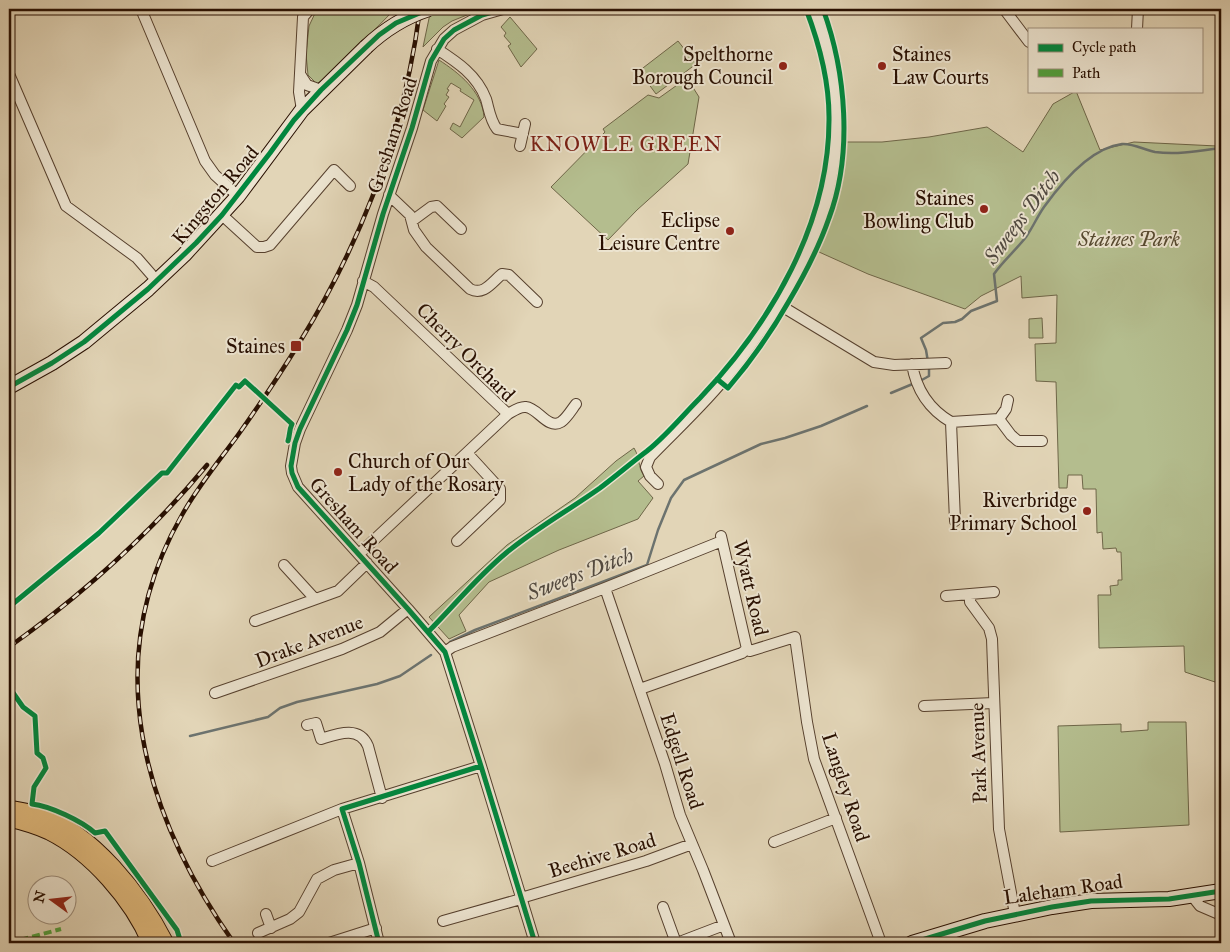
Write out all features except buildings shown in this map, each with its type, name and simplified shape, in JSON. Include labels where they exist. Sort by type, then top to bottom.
[{"type":"main road","points":[[9,808],[38,814],[51,819],[80,837],[131,886],[166,943]]},
{"type":"main road","points":[[9,819],[48,832],[77,850],[103,874],[128,904],[150,943]]},
{"type":"street","points":[[141,9],[206,161],[215,175],[238,196]]},
{"type":"street","points":[[302,110],[299,92],[303,13],[310,9]]},
{"type":"street","name":"Kingston Road","points":[[9,387],[52,363],[84,342],[157,281],[222,215],[302,110],[321,90],[379,34],[396,23],[429,9]]},
{"type":"street","name":"Gresham Road","points":[[503,9],[482,15],[454,30],[444,39],[431,61],[357,305],[348,330],[300,429],[293,451],[291,466],[298,487],[408,609],[444,652],[535,943]]},
{"type":"street","points":[[658,484],[650,476],[646,467],[650,457],[731,372],[793,280],[822,214],[832,170],[835,144],[835,115],[833,82],[826,44],[814,9]]},
{"type":"street","points":[[1004,9],[1028,41]]},
{"type":"street","points":[[1137,28],[1138,9]]},
{"type":"street","points":[[437,50],[463,66],[478,84],[485,98],[492,122],[497,128],[524,129],[520,146]]},
{"type":"street","points":[[300,73],[307,85],[321,90]]},
{"type":"street","points":[[9,74],[66,206],[137,258],[157,281]]},
{"type":"street","points":[[222,215],[257,247],[264,248],[270,245],[334,170],[350,186]]},
{"type":"street","points":[[389,195],[410,215],[414,230],[426,247],[470,289],[475,292],[483,291],[502,274],[509,275],[537,302]]},
{"type":"street","points":[[412,221],[431,207],[437,206],[461,229]]},
{"type":"street","name":"Cherry Orchard","points":[[359,554],[508,414],[374,287],[363,281]]},
{"type":"street","points":[[778,304],[874,362],[882,364],[943,363]]},
{"type":"street","points":[[912,364],[918,389],[932,406],[951,422],[999,419]]},
{"type":"street","points":[[999,419],[1006,409],[1008,400]]},
{"type":"street","points":[[508,414],[522,407],[532,408],[548,421],[556,424],[561,422],[576,404]]},
{"type":"street","points":[[999,419],[1011,436],[1018,441],[1042,441]]},
{"type":"street","points":[[951,422],[955,521]]},
{"type":"street","points":[[457,541],[500,500],[500,489],[466,453]]},
{"type":"street","name":"Wyatt Road","points":[[605,588],[721,538],[746,649]]},
{"type":"street","points":[[255,621],[338,591],[367,564]]},
{"type":"street","points":[[284,565],[315,599]]},
{"type":"street","points":[[444,652],[452,647],[605,588]]},
{"type":"street","name":"Edgell Road","points":[[605,588],[665,764],[680,815],[731,943]]},
{"type":"street","points":[[946,596],[994,592]]},
{"type":"street","name":"Park Avenue","points":[[970,594],[970,602],[989,628],[992,639],[999,829],[1015,914]]},
{"type":"street","name":"Drake Avenue","points":[[215,693],[342,649],[380,632],[408,609]]},
{"type":"street","name":"Wyatt Road","points":[[746,649],[750,651],[795,637]]},
{"type":"street","name":"Langley Road","points":[[795,637],[814,759],[881,943]]},
{"type":"street","name":"Wyatt Road","points":[[640,689],[742,653],[746,649]]},
{"type":"street","points":[[924,706],[994,703]]},
{"type":"street","points":[[308,725],[316,723],[321,739],[346,732],[362,737],[368,746],[382,798]]},
{"type":"street","points":[[212,861],[342,809],[481,766]]},
{"type":"street","points":[[342,809],[360,863],[379,943]]},
{"type":"street","points":[[774,842],[836,818]]},
{"type":"street","name":"Beehive Road","points":[[443,921],[646,861],[692,844]]},
{"type":"street","points":[[258,933],[290,919],[299,912],[317,879],[334,870],[360,863]]},
{"type":"street","name":"Laleham Road","points":[[918,942],[985,921],[1090,901],[1169,899],[1221,891]]},
{"type":"street","points":[[1192,896],[1200,906],[1221,915]]},
{"type":"street","points":[[663,907],[676,943],[724,925]]},
{"type":"street","points":[[266,914],[271,928]]},
{"type":"street","points":[[329,943],[376,928]]},
{"type":"green space","points":[[317,9],[395,9],[335,70],[317,84],[308,75],[306,54],[309,26]]},
{"type":"green space","points":[[431,9],[482,9],[452,21],[443,27],[423,47]]},
{"type":"green space","points":[[510,17],[537,49],[521,67],[508,46],[511,44],[504,36],[506,33],[501,27]]},
{"type":"green space","points":[[678,41],[696,64],[656,94],[639,71]]},
{"type":"green space","points":[[439,60],[462,77],[474,91],[482,108],[484,117],[462,138],[450,129],[453,123],[460,127],[474,100],[460,91],[461,89],[451,83],[447,89],[449,90],[446,95],[449,97],[444,104],[446,106],[437,121],[423,110]]},
{"type":"green space","name":"Staines Park","points":[[1221,74],[1221,684],[1185,672],[1184,646],[1099,648],[1098,595],[1111,595],[1110,586],[1118,585],[1118,580],[1122,580],[1121,552],[1117,552],[1116,548],[1103,549],[1102,532],[1097,533],[1096,489],[1083,489],[1082,475],[1068,475],[1067,488],[1059,488],[1056,382],[1036,381],[1035,344],[1056,343],[1057,295],[1022,298],[1021,276],[981,296],[965,309],[868,274],[819,252],[837,204],[845,142],[882,142],[929,137],[987,127],[1023,152],[1053,104],[1076,92],[1100,150],[1134,142],[1217,146],[1216,75]]},
{"type":"green space","points":[[687,78],[699,97],[688,164],[637,210],[608,240],[551,187],[605,132],[603,129],[648,95],[659,98]]},
{"type":"green space","points":[[1042,318],[1043,338],[1029,338],[1029,319]]},
{"type":"green space","points":[[634,448],[644,476],[638,481],[653,498],[638,519],[559,550],[489,582],[459,615],[466,631],[449,639],[429,617],[507,545],[575,498],[616,461]]},
{"type":"green space","points":[[1148,722],[1186,722],[1189,825],[1060,832],[1058,726],[1121,724],[1121,732],[1148,730]]},
{"type":"waterway","name":"Sweeps Ditch","points":[[928,362],[921,338],[943,323],[955,322],[971,311],[997,301],[994,274],[1026,237],[1044,207],[1059,187],[1088,159],[1110,147],[1122,144],[1155,152],[1171,153],[1220,148],[1221,146]]},
{"type":"waterway","name":"Sweeps Ditch","points":[[920,381],[929,376],[929,367]]},
{"type":"waterway","name":"Sweeps Ditch","points":[[891,393],[915,383]]},
{"type":"waterway","name":"Sweeps Ditch","points":[[450,642],[475,630],[647,565],[671,498],[684,480],[761,444],[821,426],[867,406]]},
{"type":"waterway","name":"Sweeps Ditch","points":[[190,736],[268,717],[280,708],[297,702],[377,684],[400,676],[431,655]]},
{"type":"railway","points":[[234,943],[202,894],[176,842],[155,789],[142,735],[138,681],[142,625],[156,570],[188,504],[286,364],[323,302],[344,262],[362,222],[392,139],[404,96],[420,9]]},
{"type":"railway","points":[[9,647],[63,606],[114,563],[162,516],[207,465]]},
{"type":"marked path","points":[[9,943],[61,929]]},
{"type":"cycle path","points":[[9,387],[52,363],[84,342],[148,289],[222,215],[294,120],[321,90],[379,35],[396,23],[429,9]]},
{"type":"cycle path","points":[[503,9],[482,15],[454,30],[444,39],[431,61],[412,128],[383,214],[357,305],[300,429],[295,443],[291,466],[298,487],[445,652],[535,943]]},
{"type":"cycle path","points":[[428,632],[495,562],[529,536],[600,488],[661,439],[726,369],[772,304],[791,269],[807,233],[819,195],[827,156],[829,103],[819,48],[806,9]]},
{"type":"cycle path","points":[[717,379],[728,388],[753,357],[776,323],[801,281],[816,250],[837,193],[844,140],[844,113],[837,59],[823,9]]},
{"type":"cycle path","points":[[9,607],[99,533],[162,473],[167,473],[236,385],[239,387],[245,381],[292,424],[288,441]]},
{"type":"cycle path","points":[[9,687],[23,707],[35,716],[37,753],[43,758],[46,768],[34,787],[32,804],[65,815],[95,833],[105,831],[177,930],[181,943]]},
{"type":"cycle path","points":[[379,943],[359,863],[342,809],[481,766]]},
{"type":"cycle path","points":[[912,943],[985,921],[1052,907],[1091,901],[1169,899],[1221,891]]},
{"type":"place","name":"Spelthorne Borough Council","points":[[783,66]]},
{"type":"place","name":"Staines Law Courts","points":[[882,66]]},
{"type":"place","name":"Staines Bowling Club","points":[[984,209]]},
{"type":"place","name":"Eclipse Leisure Centre","points":[[730,231]]},
{"type":"place","name":"Staines","points":[[296,346]]},
{"type":"place","name":"Church of Our Lady of the Rosary","points":[[338,472]]},
{"type":"place","name":"Riverbridge Primary School","points":[[1087,511]]},
{"type":"district","name":"KNOWLE GREEN","points":[[626,144]]}]
